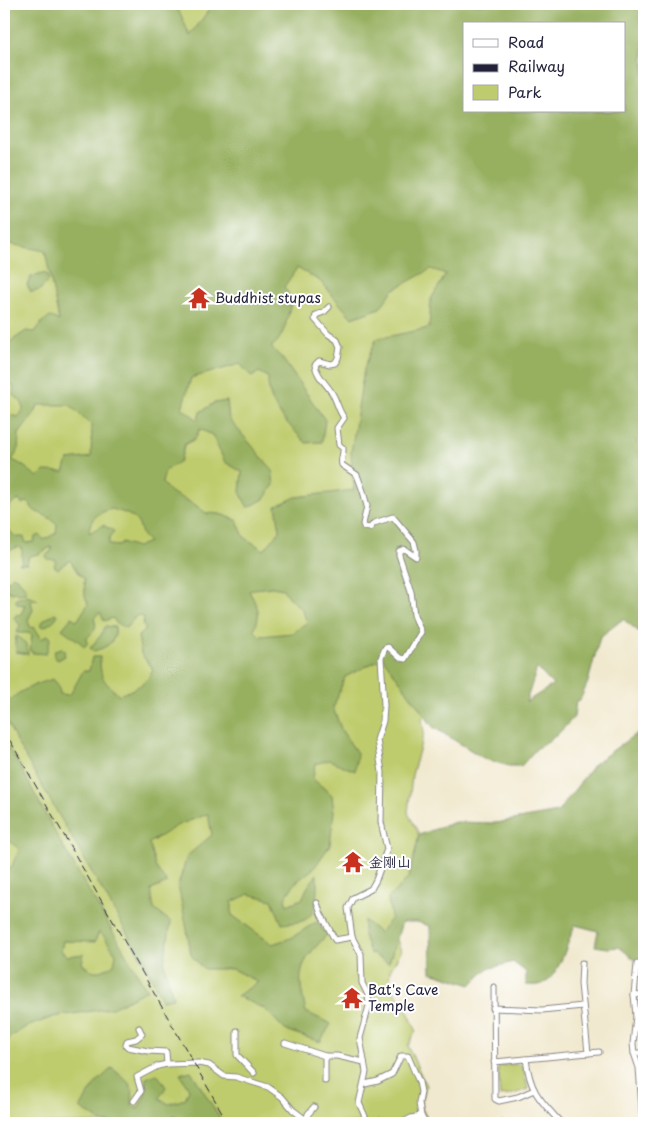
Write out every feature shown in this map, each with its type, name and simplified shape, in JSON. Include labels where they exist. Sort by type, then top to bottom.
[{"type":"street","points":[[329,307],[324,312],[316,315],[315,319],[328,334],[337,340],[340,346],[340,353],[335,363],[330,364],[319,361],[316,362],[315,369],[332,392],[337,401],[339,411],[344,418],[337,428],[339,445],[344,451],[341,462],[342,465],[357,475],[363,491],[367,506],[364,527],[370,528],[374,523],[393,517],[410,537],[416,550],[416,557],[404,549],[399,551],[411,591],[414,614],[421,632],[405,659],[400,658],[388,647],[385,648],[381,658],[384,705],[383,721],[377,737],[382,772],[380,822],[387,849],[371,889],[353,898],[348,908],[352,937],[360,954],[362,984],[369,1001],[360,1038],[366,1072],[365,1084],[359,1103],[369,1123],[380,1120],[396,1123]]},
{"type":"street","points":[[317,903],[335,940],[352,937]]},
{"type":"street","points":[[582,963],[581,977],[588,1053]]},
{"type":"street","points":[[637,964],[634,995],[636,1016],[634,1053],[639,1068],[642,1090],[643,1123]]},
{"type":"street","points":[[494,987],[495,1098],[499,1101],[534,1090]]},
{"type":"street","points":[[634,995],[644,994]]},
{"type":"street","points":[[494,1008],[542,1010],[583,1006]]},
{"type":"street","points":[[636,1016],[644,1015]]},
{"type":"street","points":[[139,1028],[142,1034],[136,1040],[127,1041],[126,1045],[148,1052],[166,1052],[167,1064]]},
{"type":"street","points":[[237,1031],[237,1055],[254,1073]]},
{"type":"street","points":[[285,1043],[325,1056],[337,1056],[364,1062]]},
{"type":"street","points":[[494,1062],[599,1052]]},
{"type":"street","points":[[634,1053],[644,1053]]},
{"type":"street","points":[[325,1056],[325,1081]]},
{"type":"street","points":[[365,1084],[378,1081],[392,1074],[401,1056],[408,1056],[419,1082],[418,1103],[425,1123]]},
{"type":"street","points":[[526,1059],[530,1082],[534,1090],[546,1108],[561,1123]]},
{"type":"street","points":[[134,1101],[141,1091],[137,1077],[158,1066],[198,1063],[210,1065],[224,1076],[236,1077],[268,1087],[282,1097],[308,1122]]},
{"type":"street","points":[[308,1122],[308,1114],[314,1107]]},
{"type":"street","points":[[402,1123],[411,1118],[421,1116]]},
{"type":"green space","points":[[4,4],[644,4],[644,533],[422,718],[424,733],[412,775],[408,813],[418,832],[422,910],[399,922],[396,937],[401,951],[390,971],[389,984],[408,1012],[416,1030],[408,1046],[426,1086],[421,1106],[428,1123],[4,1123]]},
{"type":"green space","points":[[4,4],[174,4],[190,36],[213,4],[644,4],[644,431],[636,442],[644,447],[644,634],[623,619],[600,637],[588,682],[580,700],[576,701],[574,717],[557,735],[536,749],[521,766],[509,766],[485,759],[433,727],[383,658],[345,677],[333,708],[342,731],[357,753],[355,771],[329,760],[315,764],[313,779],[332,795],[334,812],[330,845],[314,868],[295,883],[285,898],[287,905],[302,899],[317,874],[316,901],[312,914],[302,921],[282,924],[272,900],[249,894],[232,902],[232,915],[272,944],[291,938],[316,922],[327,935],[305,962],[301,978],[306,1012],[331,1024],[320,1042],[285,1030],[265,1009],[237,996],[258,982],[232,969],[203,969],[191,955],[178,886],[187,856],[212,835],[208,814],[178,825],[149,843],[155,866],[167,883],[151,890],[154,909],[171,922],[164,963],[173,998],[162,1000],[146,966],[16,741],[4,715],[9,701],[15,696],[30,687],[53,679],[59,686],[60,694],[70,695],[83,671],[89,671],[92,657],[100,657],[104,679],[119,695],[144,683],[153,669],[141,654],[138,636],[146,630],[143,625],[144,617],[137,615],[126,628],[116,623],[113,618],[104,621],[100,612],[94,618],[95,627],[87,638],[87,644],[84,647],[62,629],[72,617],[77,621],[88,604],[85,596],[84,578],[78,573],[70,560],[58,569],[54,566],[56,560],[47,559],[46,555],[52,551],[51,547],[39,554],[29,556],[27,564],[19,564],[22,561],[22,549],[18,547],[8,551],[4,550],[6,545],[4,543],[4,532],[9,530],[16,537],[24,537],[26,543],[34,542],[35,537],[40,535],[44,540],[56,533],[57,524],[34,510],[30,503],[25,502],[22,504],[19,500],[10,505],[6,516],[4,516],[4,417],[6,414],[18,417],[21,414],[23,405],[13,395],[14,386],[4,383],[4,346],[26,331],[35,332],[43,321],[51,317],[59,321],[45,251],[10,244],[4,249]],"holes":[[[297,268],[320,281],[352,318],[380,308],[393,290],[431,269],[446,274],[431,299],[429,328],[376,339],[364,369],[351,453],[354,490],[296,497],[276,506],[280,531],[264,550],[244,537],[237,520],[220,514],[206,513],[194,504],[170,492],[162,483],[165,471],[180,461],[185,444],[195,439],[200,429],[212,435],[225,462],[242,472],[240,492],[248,508],[264,499],[274,485],[272,469],[229,419],[227,401],[214,403],[200,412],[198,420],[182,408],[191,378],[240,364],[252,377],[259,372],[268,377],[271,397],[275,406],[285,421],[306,443],[322,442],[325,420],[282,358],[271,347],[283,332],[292,299],[284,287]],[[38,405],[70,405],[86,421],[92,424],[91,457],[68,460],[64,472],[44,471],[38,477],[12,460],[18,451],[19,434],[36,411]],[[112,509],[128,514],[134,519],[139,525],[143,536],[149,542],[137,547],[122,542],[119,546],[109,545],[109,539],[114,531],[103,525],[89,533],[93,519],[99,514]],[[272,587],[283,589],[289,598],[302,609],[307,622],[293,633],[260,636],[254,630],[258,619],[258,610],[249,591]],[[537,668],[553,685],[526,702]]]},
{"type":"green space","points":[[46,273],[49,280],[40,290],[31,292],[27,285],[31,277]]},
{"type":"green space","points":[[14,575],[27,589],[26,593],[12,593],[4,589]]},
{"type":"green space","points":[[27,596],[38,600],[31,601],[33,610],[28,620],[30,627],[35,628],[42,639],[47,635],[51,637],[46,654],[30,651],[32,635],[17,633],[20,625],[14,618],[16,615],[21,614],[25,605],[17,604],[16,599]]},
{"type":"green space","points":[[55,613],[58,615],[52,622],[42,627],[40,625],[43,621]]},
{"type":"green space","points":[[105,626],[115,627],[114,637],[110,644],[94,651],[90,648],[101,635]]},
{"type":"green space","points":[[16,636],[25,643],[28,654],[16,652]]},
{"type":"green space","points":[[61,648],[65,650],[65,656],[58,660],[54,657],[55,650]]},
{"type":"green space","points":[[644,728],[644,967],[619,947],[595,946],[598,931],[575,925],[558,967],[548,980],[538,985],[526,985],[526,972],[513,962],[487,969],[471,985],[431,972],[430,926],[417,922],[402,922],[389,963],[370,953],[364,936],[364,920],[380,933],[391,918],[388,898],[409,877],[419,835],[455,822],[496,823],[558,812],[594,764]]},
{"type":"green space","points":[[4,742],[20,766],[58,838],[147,990],[112,1008],[53,1017],[24,1028],[4,1042],[4,874],[12,866],[19,849],[4,837]],"holes":[[[99,932],[116,954],[114,964],[105,969],[94,971],[82,963],[84,954],[68,956],[61,951],[63,941],[95,942]]]},
{"type":"green space","points":[[518,1064],[523,1067],[528,1089],[500,1096],[498,1066]]},
{"type":"green space","points":[[112,1068],[129,1084],[133,1098],[132,1106],[138,1109],[145,1095],[146,1078],[157,1074],[166,1087],[159,1098],[169,1104],[185,1099],[189,1089],[180,1074],[191,1071],[223,1123],[190,1123],[174,1115],[168,1120],[158,1123],[106,1123],[100,1121],[80,1108],[96,1083]]},
{"type":"railway","points":[[4,730],[228,1123]]},
{"type":"place","name":"Buddhist stupas","points":[[199,298]]},
{"type":"place","name":"金刚山","points":[[353,862]]},
{"type":"place","name":"Bat's Cave Temple","points":[[352,998]]}]
